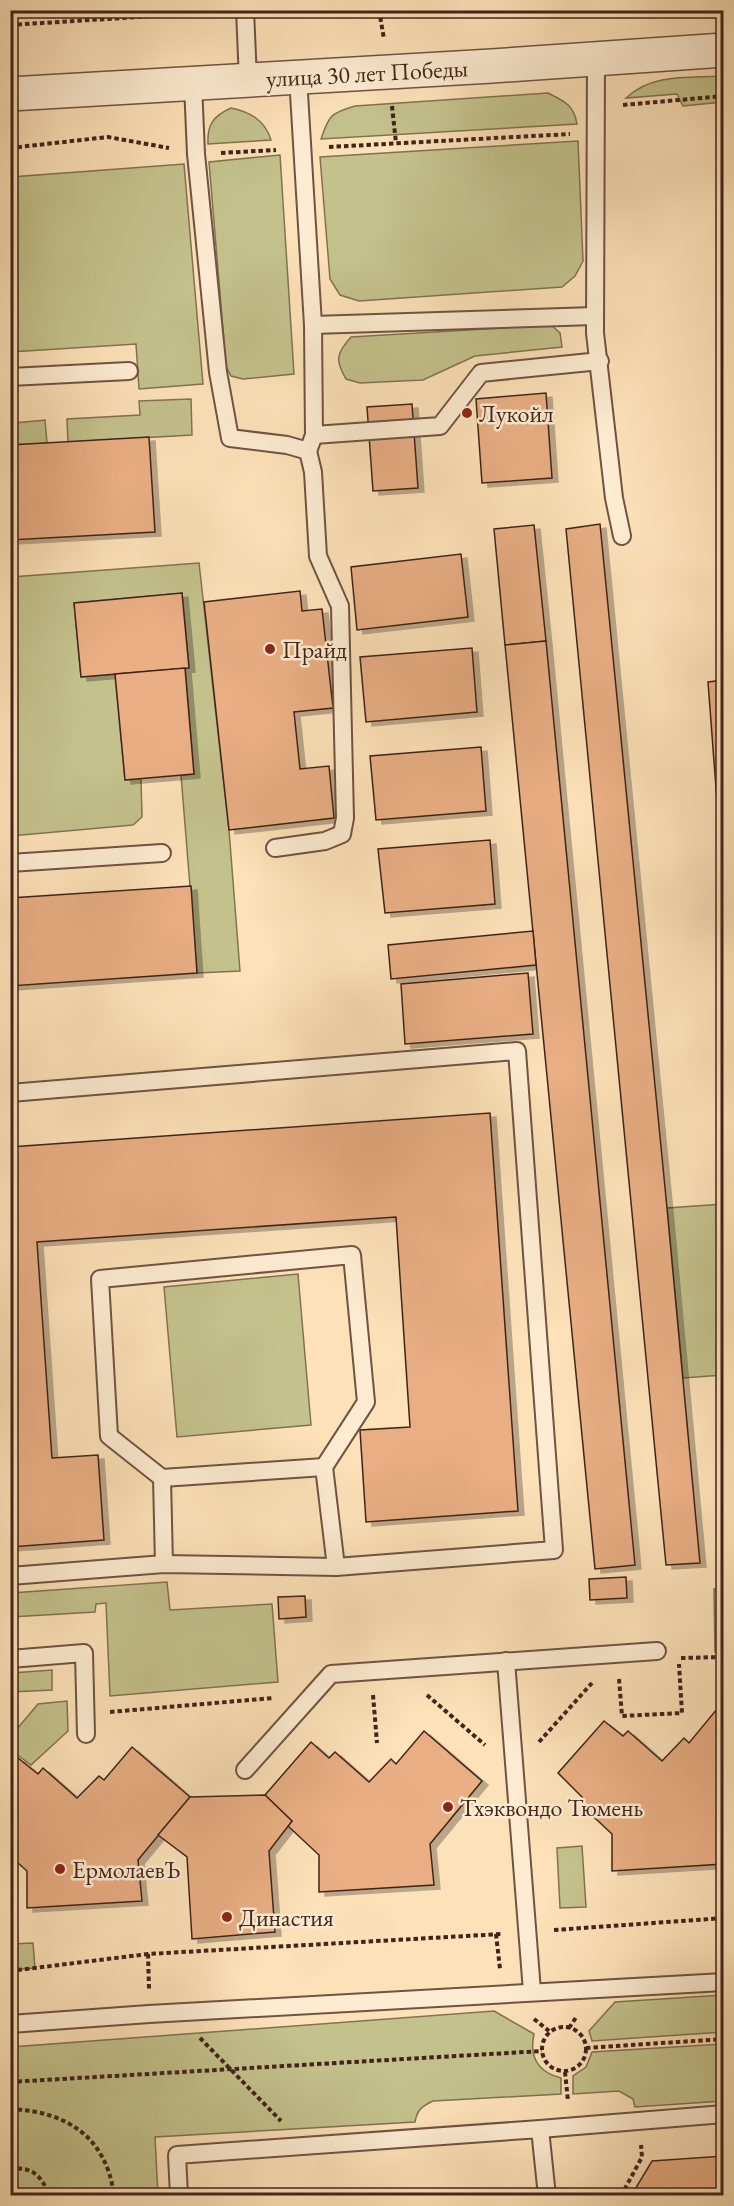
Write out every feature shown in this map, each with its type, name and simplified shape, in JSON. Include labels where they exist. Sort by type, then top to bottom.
[{"type":"street","name":"улица 30 лет Победы","points":[[10,94],[723,50]]},
{"type":"lane","points":[[245,10],[248,80]]},
{"type":"lane","points":[[596,58],[595,316],[614,498],[622,536]]},
{"type":"lane","points":[[275,848],[325,841],[342,834],[345,818],[340,606],[318,556],[311,443],[313,325],[298,77]]},
{"type":"lane","points":[[193,84],[196,154],[218,372],[230,438],[287,445],[440,426],[482,373],[600,362]]},
{"type":"lane","points":[[313,325],[595,316]]},
{"type":"lane","points":[[10,377],[129,371]]},
{"type":"lane","points":[[10,862],[162,853]]},
{"type":"lane","points":[[10,1093],[517,1051],[554,1550],[336,1567],[164,1564],[10,1576]]},
{"type":"lane","points":[[324,1467],[162,1478],[109,1436],[100,1279],[352,1255],[366,1402],[324,1467],[336,1567]]},
{"type":"lane","points":[[162,1478],[164,1564]]},
{"type":"lane","points":[[245,1770],[331,1674],[657,1651]]},
{"type":"lane","points":[[10,1659],[84,1653],[86,1734]]},
{"type":"lane","points":[[506,1661],[532,1991]]},
{"type":"lane","points":[[10,2024],[532,1991],[723,1982]]},
{"type":"lane","points":[[179,2196],[177,2155],[723,2114]]},
{"type":"lane","points":[[540,2129],[547,2196]]},
{"type":"path","points":[[10,25],[231,11]]},
{"type":"path","points":[[10,148],[108,137],[196,154],[595,132],[606,117],[622,105],[723,96]]},
{"type":"path","points":[[617,1654],[622,1716],[682,1713],[679,1658],[723,1657]]},
{"type":"path","points":[[397,1669],[515,1770],[617,1654]]},
{"type":"path","points":[[370,1671],[377,1743]]},
{"type":"path","points":[[86,1714],[312,1694]]},
{"type":"path","points":[[10,1971],[148,1954],[723,1918]]},
{"type":"path","points":[[496,1934],[502,1993]]},
{"type":"path","points":[[148,1954],[149,2014]]},
{"type":"path","points":[[562,2026],[576,2029],[585,2040],[586,2048],[586,2055],[578,2066],[565,2072],[551,2068],[542,2057],[541,2043],[549,2031],[562,2026]]},
{"type":"path","points":[[198,2035],[305,2146]]},
{"type":"path","points":[[586,2048],[723,2039]]},
{"type":"path","points":[[16,2109],[13,2082],[542,2051]]},
{"type":"path","points":[[10,2109],[49,2113],[67,2121],[96,2147],[107,2165],[114,2195],[150,2196]]},
{"type":"path","points":[[10,2169],[24,2168],[42,2178],[50,2196]]},
{"type":"shaded area","points":[[723,76],[723,102],[683,106],[677,94],[626,98],[647,84],[672,78]]},
{"type":"shaded area","points":[[548,93],[571,108],[577,124],[321,139],[332,116],[355,106]]},
{"type":"shaded area","points":[[231,108],[244,112],[261,122],[271,140],[208,144],[212,122]]},
{"type":"shaded area","points":[[578,141],[583,261],[575,276],[562,287],[359,301],[340,295],[330,279],[320,157]]},
{"type":"shaded area","points":[[280,155],[294,374],[243,379],[231,376],[226,366],[209,162]]},
{"type":"shaded area","points":[[184,164],[203,384],[139,389],[136,344],[11,352],[11,177]]},
{"type":"shaded area","points":[[551,325],[560,333],[562,347],[475,356],[423,380],[360,383],[346,379],[339,362],[342,348],[351,337]]},
{"type":"shaded area","points":[[191,399],[192,435],[68,442],[67,419],[140,415],[139,401]]},
{"type":"shaded area","points":[[45,420],[47,443],[11,445],[11,427],[14,423]]},
{"type":"shaded area","points":[[199,563],[229,830],[240,971],[197,973],[181,775],[194,774],[185,668],[189,667],[182,593],[74,603],[81,677],[115,674],[125,780],[141,779],[142,817],[133,825],[11,836],[11,577]]},
{"type":"shaded area","points":[[723,1204],[723,1375],[683,1378],[667,1208]]},
{"type":"shaded area","points":[[298,1274],[311,1425],[177,1437],[164,1287]]},
{"type":"shaded area","points":[[167,1582],[170,1610],[272,1604],[278,1682],[110,1696],[106,1603],[96,1604],[95,1612],[11,1617],[11,1593]]},
{"type":"shaded area","points":[[714,1589],[723,1589],[723,1652],[715,1652]]},
{"type":"shaded area","points":[[52,1670],[52,1690],[11,1692],[11,1673]]},
{"type":"shaded area","points":[[67,1701],[68,1731],[31,1765],[11,1752],[11,1736],[38,1704]]},
{"type":"shaded area","points":[[582,1846],[586,1907],[560,1908],[557,1848]]},
{"type":"shaded area","points":[[33,1943],[35,1968],[11,1970],[11,1944]]},
{"type":"shaded area","points":[[723,1995],[723,2032],[592,2041],[589,2031],[615,2002]]},
{"type":"shaded area","points":[[494,2011],[534,2034],[534,2056],[541,2068],[561,2078],[561,2094],[433,2101],[421,2109],[415,2122],[155,2137],[158,2195],[11,2195],[11,2047]]},
{"type":"shaded area","points":[[723,2044],[723,2101],[635,2107],[633,2099],[619,2091],[573,2094],[573,2076],[586,2067],[592,2052]]},
{"type":"building","points":[[546,393],[552,478],[482,483],[476,399]]},
{"type":"building","points":[[412,404],[418,488],[373,491],[367,407]]},
{"type":"building","points":[[149,437],[155,532],[10,540],[10,445]]},
{"type":"building","points":[[600,524],[700,1563],[666,1565],[566,529]]},
{"type":"building","points":[[534,525],[546,641],[505,645],[494,529]]},
{"type":"building","points":[[461,554],[468,617],[357,630],[351,567]]},
{"type":"building","points":[[300,591],[302,611],[322,609],[333,708],[294,712],[300,769],[329,766],[334,818],[229,830],[204,602]]},
{"type":"building","points":[[182,593],[189,668],[81,677],[74,603]]},
{"type":"building","points":[[546,641],[635,1565],[595,1569],[505,645]]},
{"type":"building","points":[[472,648],[477,712],[366,722],[360,657]]},
{"type":"building","points":[[185,668],[194,774],[125,780],[115,674]]},
{"type":"building","points":[[724,680],[724,894],[708,682]]},
{"type":"building","points":[[481,747],[486,811],[376,820],[370,756]]},
{"type":"building","points":[[490,840],[495,904],[385,913],[378,849]]},
{"type":"building","points":[[191,886],[197,973],[10,986],[10,898]]},
{"type":"building","points":[[533,931],[536,965],[391,979],[388,945]]},
{"type":"building","points":[[528,973],[533,1034],[405,1044],[401,984]]},
{"type":"building","points":[[490,1113],[518,1511],[366,1522],[360,1430],[410,1427],[396,1217],[37,1242],[52,1458],[98,1455],[104,1540],[10,1547],[10,1147]]},
{"type":"building","points":[[626,1577],[627,1598],[590,1600],[589,1579]]},
{"type":"building","points":[[305,1596],[306,1617],[279,1619],[278,1597]]},
{"type":"building","points":[[717,1709],[724,1715],[724,1864],[612,1871],[612,1834],[581,1805],[585,1800],[558,1773],[604,1721],[623,1736],[628,1731],[662,1761],[684,1738],[689,1743]]},
{"type":"building","points":[[424,1731],[482,1781],[430,1844],[434,1885],[319,1892],[319,1855],[288,1826],[292,1821],[265,1795],[311,1742],[329,1758],[335,1752],[369,1782],[391,1759],[396,1764]]},
{"type":"building","points":[[132,1747],[190,1797],[138,1860],[142,1901],[27,1908],[27,1871],[10,1856],[10,1767],[18,1758],[38,1774],[43,1768],[77,1798],[99,1776],[104,1780]]},
{"type":"building","points":[[265,1795],[292,1821],[269,1851],[275,1932],[192,1939],[187,1857],[158,1835],[190,1797]]},
{"type":"building","points":[[724,2156],[724,2196],[631,2196],[652,2161]]},
{"type":"place","name":"Лукойл","points":[[467,413]]},
{"type":"place","name":"Прайд","points":[[270,649]]},
{"type":"place","name":"Тхэквондо Тюмень","points":[[448,1807]]},
{"type":"place","name":"ЕрмолаевЪ","points":[[60,1869]]},
{"type":"place","name":"Династия","points":[[227,1917]]}]
